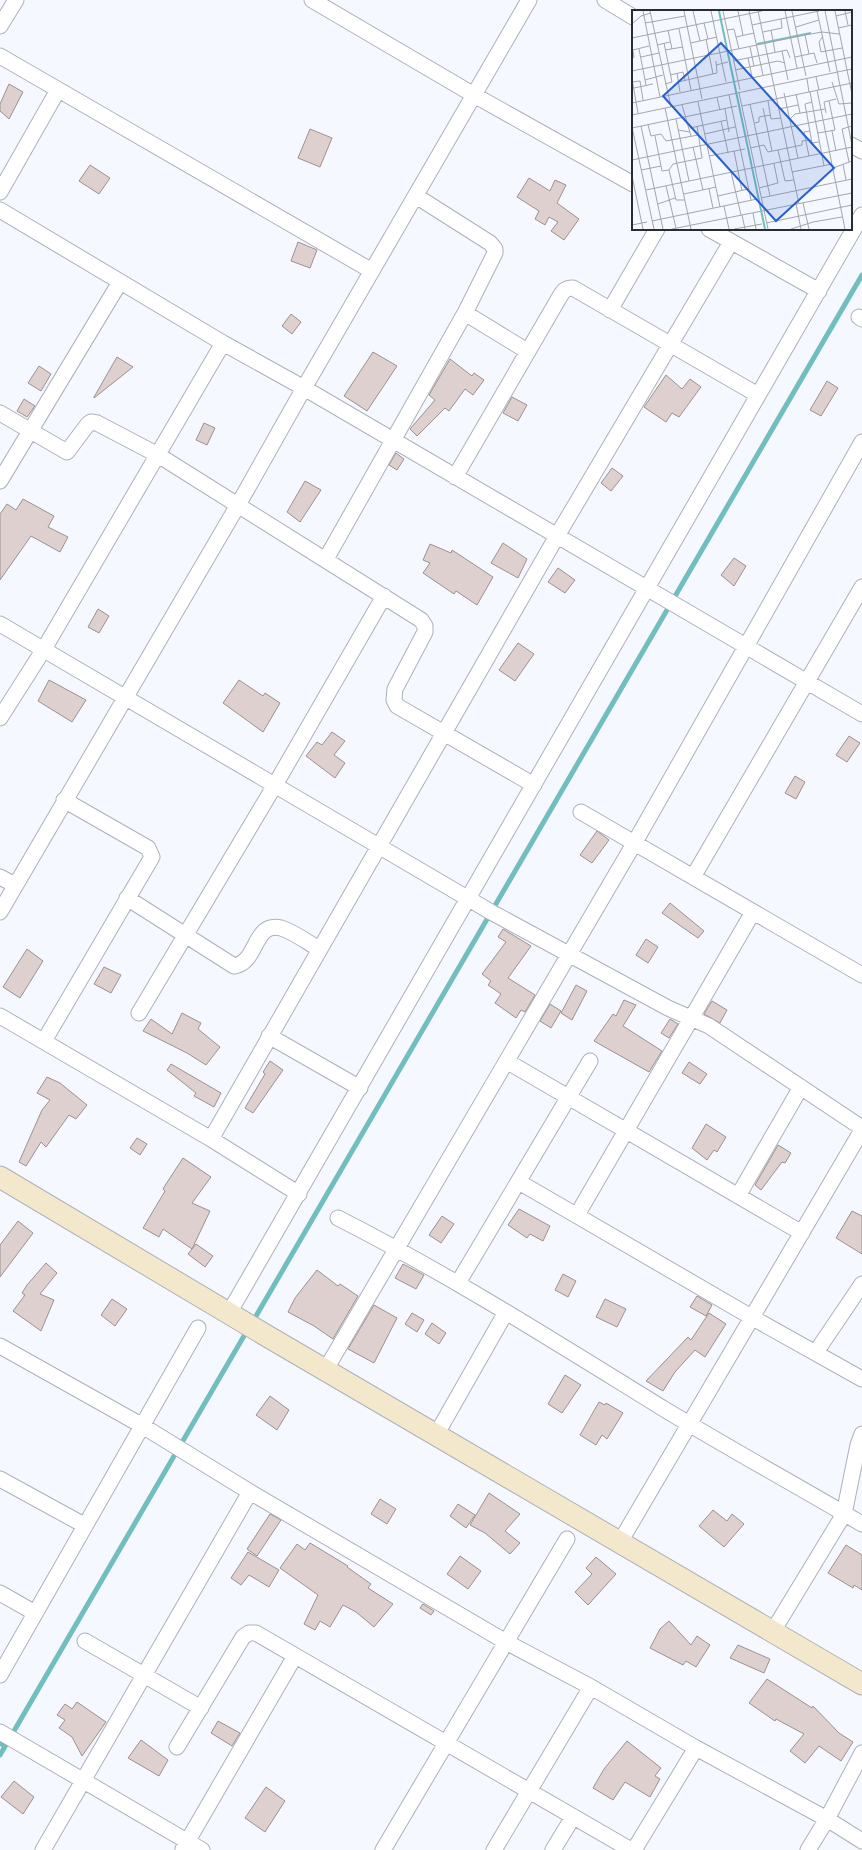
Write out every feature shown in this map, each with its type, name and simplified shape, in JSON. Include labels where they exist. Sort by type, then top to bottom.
[{"type":"main road","points":[[0,1177],[267,1336],[326,1369],[862,1684]]},
{"type":"street","points":[[312,0],[474,95],[632,183]]},
{"type":"street","points":[[0,912],[124,697],[238,505],[304,388],[529,0]]},
{"type":"street","points":[[605,0],[632,16]]},
{"type":"street","points":[[0,26],[8,7]]},
{"type":"street","points":[[0,56],[372,271]]},
{"type":"street","points":[[0,192],[58,90]]},
{"type":"street","points":[[852,146],[862,151]]},
{"type":"street","points":[[326,559],[465,313],[495,253],[495,249],[490,243],[416,196]]},
{"type":"street","points":[[0,210],[223,343],[304,388],[862,714]]},
{"type":"street","points":[[236,1317],[299,1194],[862,215]]},
{"type":"street","points":[[610,310],[656,230]]},
{"type":"street","points":[[712,230],[819,291]]},
{"type":"street","points":[[211,1139],[557,536],[671,346],[731,242]]},
{"type":"street","points":[[0,481],[120,282]]},
{"type":"street","points":[[455,477],[527,351],[565,290],[573,288],[758,395]]},
{"type":"street","points":[[465,313],[527,351]]},
{"type":"street","points":[[0,718],[44,649],[223,343]]},
{"type":"street","points":[[0,413],[31,430],[62,451],[67,452],[70,451],[85,428],[94,422],[158,455],[421,620],[426,629],[395,688],[394,700],[401,710],[534,785]]},
{"type":"street","points":[[326,1369],[508,1062],[635,842],[745,646],[858,459],[862,442]]},
{"type":"street","points":[[693,877],[862,587]]},
{"type":"street","points":[[140,1013],[275,785],[384,596]]},
{"type":"street","points":[[0,624],[469,898],[668,1008],[693,1017],[724,1035],[862,1129],[752,1318],[688,1423],[620,1542]]},
{"type":"street","points":[[44,1041],[151,859],[150,851],[64,800]]},
{"type":"street","points":[[581,812],[862,975]]},
{"type":"street","points":[[0,877],[15,885]]},
{"type":"street","points":[[127,898],[234,966],[244,963],[263,931],[273,927],[288,931],[320,949]]},
{"type":"street","points":[[577,1215],[753,912]]},
{"type":"street","points":[[0,1016],[211,1139],[299,1194]]},
{"type":"street","points":[[269,1036],[360,1088]]},
{"type":"street","points":[[458,1283],[590,1061]]},
{"type":"street","points":[[508,1062],[802,1233]]},
{"type":"street","points":[[738,1196],[801,1087]]},
{"type":"street","points":[[519,1182],[752,1318],[816,1352],[862,1379]]},
{"type":"street","points":[[338,1218],[397,1248],[458,1283],[688,1423],[862,1524]]},
{"type":"street","points":[[816,1352],[862,1284]]},
{"type":"street","points":[[436,1435],[506,1312]]},
{"type":"street","points":[[0,1675],[141,1425],[198,1328]]},
{"type":"street","points":[[0,1346],[141,1425],[250,1492],[506,1642],[591,1686],[696,1748],[827,1819],[862,1841]]},
{"type":"street","points":[[773,1631],[844,1514],[858,1445],[862,1434]]},
{"type":"street","points":[[0,1479],[84,1526]]},
{"type":"street","points":[[43,1850],[250,1492]]},
{"type":"street","points":[[383,1850],[567,1539]]},
{"type":"street","points":[[0,1593],[35,1613]]},
{"type":"street","points":[[177,1747],[243,1637],[249,1632],[256,1633],[632,1850],[696,1748]]},
{"type":"street","points":[[85,1641],[201,1708]]},
{"type":"street","points":[[185,1846],[295,1656]]},
{"type":"street","points":[[494,1850],[591,1686]]},
{"type":"street","points":[[0,1732],[83,1780],[185,1846],[202,1850]]},
{"type":"street","points":[[808,1850],[827,1819],[862,1753]]},
{"type":"street","points":[[553,1850],[573,1817]]},
{"type":"building","points":[[9,84],[23,92],[9,119],[0,111],[0,104]]},
{"type":"building","points":[[310,129],[332,138],[320,167],[298,158]]},
{"type":"building","points":[[90,165],[110,178],[99,194],[79,181]]},
{"type":"building","points":[[529,178],[550,191],[555,180],[566,185],[557,203],[579,219],[564,240],[551,231],[558,222],[549,217],[545,225],[535,219],[539,211],[517,197]]},
{"type":"building","points":[[298,242],[317,250],[310,268],[291,261]]},
{"type":"building","points":[[291,314],[301,322],[292,334],[282,326]]},
{"type":"building","points":[[373,352],[397,366],[367,411],[344,396]]},
{"type":"building","points":[[117,357],[133,367],[94,398],[94,397]]},
{"type":"building","points":[[450,359],[472,376],[474,373],[484,380],[473,395],[465,389],[449,411],[445,408],[417,436],[410,429],[435,400],[429,395]]},
{"type":"building","points":[[39,366],[51,374],[41,391],[28,383]]},
{"type":"building","points":[[666,375],[682,389],[690,379],[701,387],[679,417],[672,413],[666,422],[644,407]]},
{"type":"building","points":[[827,381],[838,388],[821,416],[810,410]]},
{"type":"building","points":[[512,397],[527,405],[518,421],[503,413]]},
{"type":"building","points":[[24,399],[35,406],[27,417],[17,411]]},
{"type":"building","points":[[204,423],[215,428],[207,445],[196,440]]},
{"type":"building","points":[[396,453],[404,459],[397,470],[389,465]]},
{"type":"building","points":[[612,468],[623,476],[611,491],[601,483]]},
{"type":"building","points":[[305,481],[321,490],[300,522],[287,512]]},
{"type":"building","points":[[23,499],[54,516],[48,527],[68,537],[60,552],[31,536],[0,580],[0,514],[7,504],[16,510]]},
{"type":"building","points":[[503,543],[527,559],[518,578],[491,563]]},
{"type":"building","points":[[430,544],[451,553],[452,550],[493,577],[477,605],[456,591],[454,594],[423,573],[430,563],[423,560]]},
{"type":"building","points":[[734,558],[746,566],[734,586],[721,575]]},
{"type":"building","points":[[558,568],[575,580],[565,593],[548,582]]},
{"type":"building","points":[[98,609],[109,616],[99,633],[88,627]]},
{"type":"building","points":[[518,643],[534,654],[515,681],[499,670]]},
{"type":"building","points":[[49,680],[86,700],[72,722],[38,701]]},
{"type":"building","points":[[239,680],[263,696],[265,693],[280,703],[263,732],[223,703]]},
{"type":"building","points":[[332,732],[345,741],[334,755],[345,763],[335,778],[306,756],[317,742],[322,745]]},
{"type":"building","points":[[849,736],[860,743],[847,762],[836,755]]},
{"type":"building","points":[[795,776],[805,782],[796,799],[785,793]]},
{"type":"building","points":[[597,831],[609,840],[592,863],[580,855]]},
{"type":"building","points":[[670,903],[704,931],[698,938],[662,913]]},
{"type":"building","points":[[503,929],[531,946],[508,978],[535,995],[525,1012],[521,1010],[516,1018],[495,1003],[501,994],[488,985],[491,981],[482,974],[506,942],[498,937]]},
{"type":"building","points":[[646,939],[658,947],[648,963],[636,955]]},
{"type":"building","points":[[27,949],[43,961],[20,998],[3,987]]},
{"type":"building","points":[[104,967],[121,975],[111,993],[94,984]]},
{"type":"building","points":[[576,985],[587,991],[572,1020],[561,1013]]},
{"type":"building","points":[[624,1000],[636,1005],[623,1026],[662,1051],[649,1072],[594,1041],[613,1014],[616,1016]]},
{"type":"building","points":[[712,1001],[727,1010],[720,1023],[704,1014]]},
{"type":"building","points":[[550,1004],[561,1011],[551,1028],[540,1021]]},
{"type":"building","points":[[182,1013],[201,1023],[198,1029],[220,1047],[206,1065],[187,1053],[143,1031],[151,1019],[172,1034]]},
{"type":"building","points":[[670,1019],[678,1024],[669,1038],[661,1033]]},
{"type":"building","points":[[270,1061],[283,1070],[253,1113],[245,1108],[265,1074],[263,1072]]},
{"type":"building","points":[[689,1062],[707,1074],[700,1084],[682,1073]]},
{"type":"building","points":[[171,1064],[221,1093],[214,1107],[194,1096],[196,1093],[167,1070]]},
{"type":"building","points":[[47,1077],[60,1083],[87,1105],[76,1119],[69,1115],[46,1147],[41,1142],[26,1166],[19,1162],[42,1110],[50,1100],[37,1093]]},
{"type":"building","points":[[706,1124],[726,1137],[717,1152],[714,1150],[707,1160],[692,1148]]},
{"type":"building","points":[[137,1138],[147,1144],[140,1155],[130,1148]]},
{"type":"building","points":[[778,1145],[791,1153],[785,1163],[782,1162],[761,1190],[755,1185]]},
{"type":"building","points":[[183,1158],[211,1177],[192,1203],[210,1211],[192,1249],[163,1229],[159,1237],[143,1228],[165,1191],[163,1189]]},
{"type":"building","points":[[519,1209],[550,1226],[543,1241],[530,1234],[527,1238],[508,1225]]},
{"type":"building","points":[[852,1211],[862,1216],[862,1254],[836,1238]]},
{"type":"building","points":[[442,1216],[454,1224],[441,1243],[429,1235]]},
{"type":"building","points":[[18,1221],[33,1233],[0,1277],[0,1245]]},
{"type":"building","points":[[196,1244],[213,1256],[205,1267],[188,1254]]},
{"type":"building","points":[[46,1263],[57,1273],[40,1294],[54,1300],[41,1331],[13,1311],[25,1295],[22,1293],[27,1285]]},
{"type":"building","points":[[403,1264],[424,1275],[416,1289],[395,1278]]},
{"type":"building","points":[[317,1270],[338,1286],[340,1284],[358,1296],[333,1339],[314,1326],[288,1312],[295,1298]]},
{"type":"building","points":[[563,1274],[576,1281],[568,1297],[555,1290]]},
{"type":"building","points":[[697,1296],[712,1305],[706,1316],[690,1307]]},
{"type":"building","points":[[112,1299],[127,1309],[115,1326],[101,1315]]},
{"type":"building","points":[[605,1299],[626,1309],[617,1327],[596,1317]]},
{"type":"building","points":[[374,1305],[397,1318],[374,1363],[348,1349]]},
{"type":"building","points":[[412,1313],[424,1320],[417,1332],[405,1324]]},
{"type":"building","points":[[709,1313],[726,1324],[705,1357],[695,1350],[675,1372],[663,1391],[646,1381],[688,1337],[691,1340]]},
{"type":"building","points":[[432,1323],[446,1333],[439,1344],[425,1334]]},
{"type":"building","points":[[565,1375],[581,1385],[562,1413],[548,1404]]},
{"type":"building","points":[[270,1396],[289,1410],[277,1430],[256,1415]]},
{"type":"building","points":[[599,1402],[605,1405],[606,1403],[623,1413],[607,1439],[602,1435],[596,1445],[580,1435]]},
{"type":"building","points":[[489,1493],[520,1514],[505,1531],[520,1543],[510,1554],[485,1533],[470,1525]]},
{"type":"building","points":[[380,1499],[396,1509],[387,1524],[371,1514]]},
{"type":"building","points":[[458,1504],[475,1515],[466,1528],[450,1516]]},
{"type":"building","points":[[713,1510],[727,1521],[732,1514],[744,1524],[724,1547],[699,1526]]},
{"type":"building","points":[[270,1514],[281,1520],[257,1556],[247,1549]]},
{"type":"building","points":[[310,1543],[348,1566],[347,1567],[371,1584],[368,1588],[393,1604],[374,1627],[356,1612],[343,1605],[330,1627],[320,1621],[315,1630],[304,1624],[318,1595],[280,1568],[297,1544],[305,1550]]},
{"type":"building","points":[[846,1545],[862,1555],[862,1590],[854,1585],[853,1588],[828,1573]]},
{"type":"building","points":[[248,1552],[279,1570],[269,1587],[249,1575],[241,1585],[231,1578]]},
{"type":"building","points":[[460,1556],[481,1571],[468,1589],[447,1574]]},
{"type":"building","points":[[596,1557],[616,1574],[588,1605],[575,1592],[592,1574],[586,1568]]},
{"type":"building","points":[[423,1604],[434,1611],[431,1615],[420,1608]]},
{"type":"building","points":[[669,1621],[691,1645],[697,1636],[710,1645],[696,1667],[686,1661],[683,1665],[650,1648],[660,1629]]},
{"type":"building","points":[[738,1645],[770,1659],[764,1673],[730,1658]]},
{"type":"building","points":[[767,1679],[812,1708],[813,1706],[839,1733],[853,1742],[841,1761],[819,1746],[805,1763],[790,1751],[804,1734],[776,1719],[775,1721],[749,1703]]},
{"type":"building","points":[[77,1702],[106,1722],[82,1756],[72,1737],[59,1728],[65,1720],[57,1715],[65,1704],[72,1709]]},
{"type":"building","points":[[218,1721],[240,1733],[232,1746],[211,1733]]},
{"type":"building","points":[[141,1740],[168,1760],[159,1776],[128,1758]]},
{"type":"building","points":[[627,1741],[661,1768],[655,1776],[660,1779],[650,1797],[625,1782],[613,1800],[593,1788],[604,1769]]},
{"type":"building","points":[[14,1781],[34,1797],[23,1814],[1,1797]]},
{"type":"building","points":[[266,1787],[285,1801],[265,1832],[245,1818]]},
{"type":"waterway","points":[[252,1323],[862,275]]},
{"type":"waterway","points":[[0,1755],[248,1329]]},
{"type":"waterway","points":[[0,1743],[5,1746]]}]
